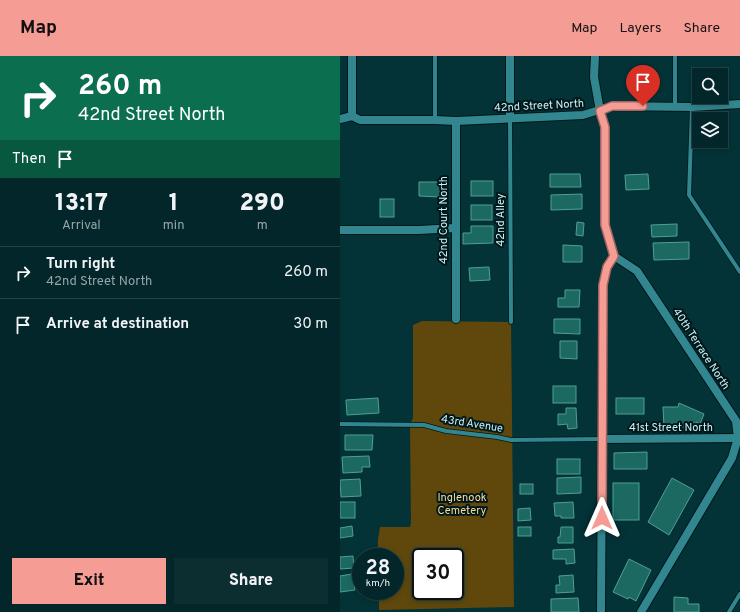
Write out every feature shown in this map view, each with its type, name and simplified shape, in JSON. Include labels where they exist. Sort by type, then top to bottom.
[{"type":"street","points":[[352,56],[352,116]]},
{"type":"street","points":[[510,56],[510,118]]},
{"type":"street","points":[[595,56],[594,77],[600,111],[605,127],[605,225],[614,256],[607,267],[603,285],[601,612]]},
{"type":"street","name":"42nd Street North","points":[[340,119],[352,116],[360,120],[456,121],[583,115],[600,111],[612,106],[692,107],[740,104]]},
{"type":"street","name":"42nd Court North","points":[[456,121],[456,319]]},
{"type":"street","points":[[340,230],[419,230],[455,228]]},
{"type":"street","name":"40th Terrace North","points":[[614,256],[636,270],[736,421],[739,438],[732,458],[641,612]]},
{"type":"street","name":"41st Street North","points":[[602,439],[739,438]]},
{"type":"lane","points":[[435,56],[435,120]]},
{"type":"lane","points":[[675,56],[675,106]]},
{"type":"lane","points":[[692,107],[689,195],[740,272]]},
{"type":"lane","name":"42nd Alley","points":[[510,118],[510,322]]},
{"type":"lane","name":"43rd Avenue","points":[[340,424],[424,425],[446,431],[511,440],[602,439]]},
{"type":"lane","points":[[729,612],[740,594]]},
{"type":"green space","name":"Inglenook Cemetery","points":[[422,321],[511,322],[514,607],[379,610],[379,600],[404,600],[404,548],[378,548],[378,539],[380,527],[410,527],[410,424],[413,418],[413,325]]},
{"type":"building","points":[[550,174],[580,174],[581,187],[550,187]]},
{"type":"building","points":[[648,174],[649,189],[626,190],[625,175]]},
{"type":"building","points":[[471,181],[493,181],[493,196],[471,196]]},
{"type":"building","points":[[419,182],[440,182],[440,197],[419,196]]},
{"type":"building","points":[[582,194],[582,209],[551,210],[551,195]]},
{"type":"building","points":[[380,199],[394,199],[394,217],[380,217]]},
{"type":"building","points":[[471,205],[492,205],[492,220],[471,220]]},
{"type":"building","points":[[577,222],[584,223],[583,236],[576,235]]},
{"type":"building","points":[[677,224],[677,236],[652,237],[651,225]]},
{"type":"building","points":[[471,226],[493,226],[493,243],[463,244],[463,233],[471,233]]},
{"type":"building","points":[[689,242],[689,259],[654,260],[653,243]]},
{"type":"building","points":[[563,245],[582,246],[582,262],[563,262]]},
{"type":"building","points":[[489,267],[490,280],[470,281],[469,268]]},
{"type":"building","points":[[565,290],[580,290],[579,307],[558,307],[558,298],[565,298]]},
{"type":"building","points":[[554,319],[580,319],[580,334],[554,333]]},
{"type":"building","points":[[560,341],[577,341],[577,359],[560,358]]},
{"type":"building","points":[[553,386],[576,386],[576,403],[553,403]]},
{"type":"building","points":[[378,398],[379,413],[347,415],[346,400]]},
{"type":"building","points":[[616,398],[644,398],[644,414],[616,414]]},
{"type":"building","points":[[679,403],[704,414],[700,424],[696,422],[694,427],[664,427],[663,407],[678,407]]},
{"type":"building","points":[[566,408],[576,408],[577,428],[568,429],[567,424],[558,425],[558,414],[566,414]]},
{"type":"building","points":[[345,435],[373,435],[372,450],[345,450]]},
{"type":"building","points":[[647,452],[647,469],[614,469],[614,453]]},
{"type":"building","points":[[369,456],[370,467],[362,467],[362,472],[343,473],[342,457]]},
{"type":"building","points":[[557,459],[580,459],[580,474],[557,474]]},
{"type":"building","points":[[581,477],[581,493],[557,494],[557,478]]},
{"type":"building","points":[[672,478],[694,490],[669,535],[648,522]]},
{"type":"building","points":[[360,479],[361,496],[341,497],[340,480]]},
{"type":"building","points":[[613,483],[639,483],[639,520],[613,520]]},
{"type":"building","points":[[520,484],[533,484],[533,494],[520,494]]},
{"type":"building","points":[[340,502],[355,502],[355,518],[340,518]]},
{"type":"building","points":[[573,502],[574,518],[561,518],[561,516],[555,516],[554,503]]},
{"type":"building","points":[[530,508],[531,520],[518,521],[518,509]]},
{"type":"building","points":[[352,526],[353,536],[340,538],[340,528]]},
{"type":"building","points":[[518,527],[531,527],[531,536],[518,536]]},
{"type":"building","points":[[561,527],[573,527],[573,543],[558,543]]},
{"type":"building","points":[[574,549],[575,563],[566,564],[566,559],[553,559],[553,550]]},
{"type":"building","points":[[352,556],[352,568],[340,569],[340,557]]},
{"type":"building","points":[[629,559],[651,570],[636,601],[613,592]]},
{"type":"building","points":[[352,574],[352,590],[340,592],[340,576]]},
{"type":"building","points":[[573,575],[574,592],[556,593],[556,585],[560,585],[559,576]]},
{"type":"building","points":[[674,597],[688,598],[688,604],[699,604],[699,612],[674,612]]},
{"type":"building","points":[[578,598],[579,612],[551,612],[551,599]]},
{"type":"route","points":[[602,518],[603,285],[607,267],[614,256],[605,225],[605,127],[600,111],[612,106],[643,106]]}]
